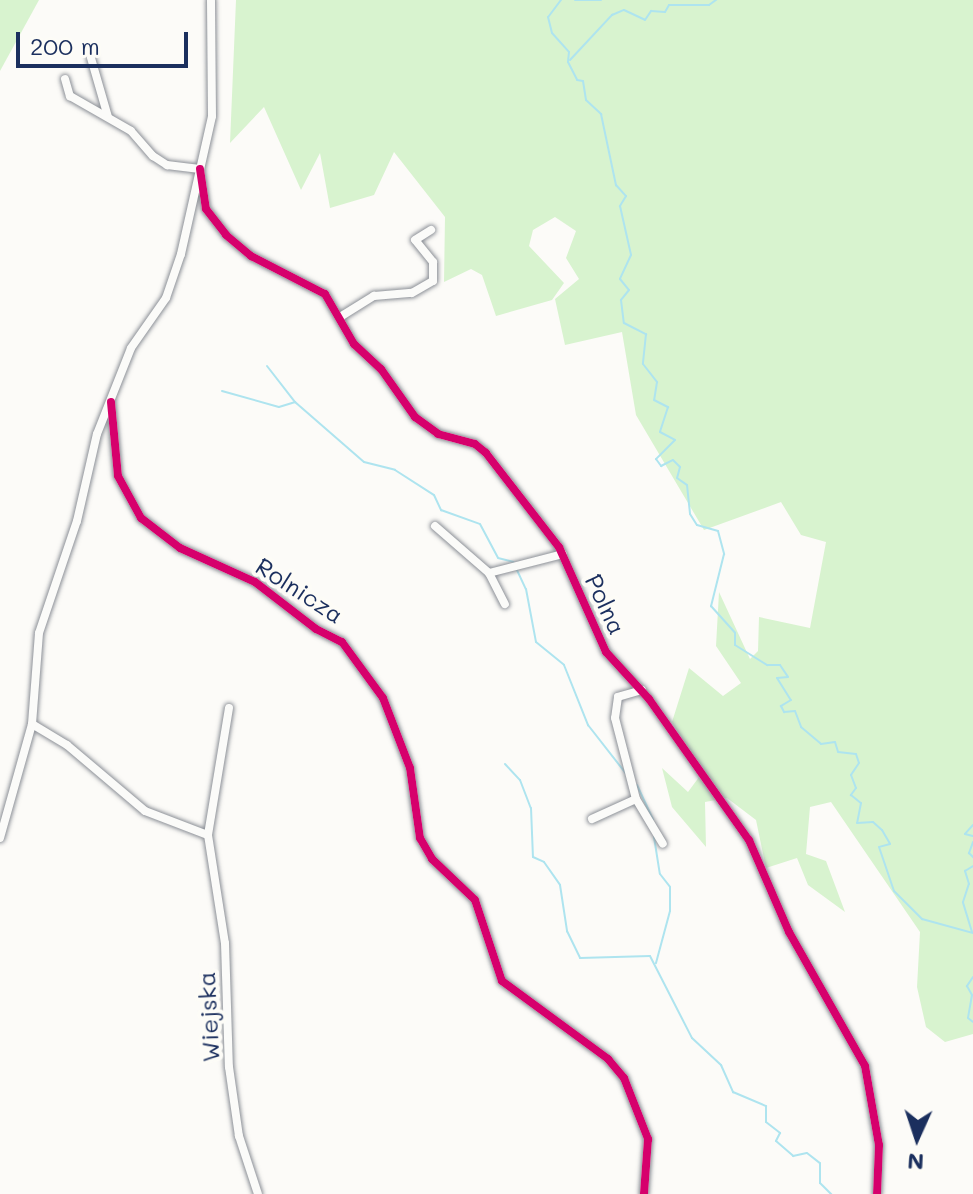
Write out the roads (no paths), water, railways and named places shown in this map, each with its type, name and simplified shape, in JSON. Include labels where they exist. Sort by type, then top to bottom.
[{"type":"street","points":[[0,838],[32,724],[39,633],[77,521],[97,434],[131,348],[171,286],[212,116],[211,0]]},
{"type":"street","points":[[91,58],[108,117]]},
{"type":"street","points":[[65,79],[70,96],[108,117],[167,165],[200,169]]},
{"type":"street","name":"Polna","points":[[200,169],[206,209],[226,235],[251,256],[314,286],[340,317],[354,344],[381,369],[415,417],[438,434],[475,444],[486,453],[563,554],[606,652],[642,690],[749,840],[783,921],[865,1066],[879,1145],[877,1194]]},
{"type":"street","points":[[340,317],[374,296],[412,293],[433,281],[433,262],[415,240],[431,230]]},
{"type":"street","name":"Rolnicza","points":[[111,402],[118,476],[141,518],[180,548],[255,582],[316,629],[342,642],[383,698],[410,768],[420,838],[432,859],[475,900],[502,981],[608,1059],[624,1078],[648,1139],[644,1194]]},
{"type":"street","points":[[435,526],[489,573],[505,604]]},
{"type":"street","name":"Polna","points":[[489,573],[563,554]]},
{"type":"street","points":[[642,690],[618,697],[614,709],[636,799],[663,844]]},
{"type":"street","name":"Wiejska","points":[[229,708],[208,835],[225,943],[229,1061],[238,1132],[258,1194]]},
{"type":"street","points":[[32,724],[67,745],[145,811],[208,835]]},
{"type":"street","points":[[592,819],[636,799]]},
{"type":"waterway","points":[[561,0],[548,17],[552,33],[569,52],[568,62],[577,80],[583,81],[586,100],[601,114],[616,185],[626,196],[620,206],[631,255],[620,279],[629,290],[621,300],[624,323],[646,334],[643,364],[657,382],[654,400],[668,407],[660,432],[675,440],[656,459],[661,466],[673,460],[680,467],[677,478],[687,485],[690,514],[697,525],[718,531],[724,554],[711,606],[735,633],[735,645],[767,665],[780,665],[788,677],[777,678],[791,700],[781,706],[784,712],[795,711],[801,727],[821,744],[835,742],[838,752],[856,754],[859,763],[851,775],[856,788],[851,795],[861,803],[857,823],[873,822],[890,844],[879,847],[894,891],[922,919],[973,933]]},
{"type":"waterway","points":[[575,0],[601,0]]},
{"type":"waterway","points":[[570,60],[612,15],[624,10],[645,20],[651,11],[665,12],[669,5],[709,5],[716,0]]},
{"type":"waterway","points":[[267,366],[295,402]]},
{"type":"waterway","points":[[222,391],[279,407],[295,402],[364,462],[395,470],[434,495],[441,510],[480,524],[498,558],[514,562]]},
{"type":"waterway","points":[[516,568],[526,589],[536,642],[564,665],[588,725],[627,775]]},
{"type":"waterway","points":[[505,764],[520,780],[531,808],[533,857],[544,862],[560,885],[567,931],[580,958],[650,956],[692,1038],[721,1065],[733,1092],[766,1106],[766,1122],[780,1133],[776,1141],[793,1156],[807,1153],[820,1163],[820,1183],[831,1194]]},
{"type":"waterway","points":[[637,785],[653,819]]},
{"type":"waterway","points":[[973,825],[965,834],[973,836]]},
{"type":"waterway","points":[[654,837],[660,874],[670,887],[670,911],[656,963]]},
{"type":"waterway","points":[[973,842],[969,853],[973,857]]},
{"type":"waterway","points":[[972,932],[963,902],[969,884],[965,871],[973,866]]},
{"type":"waterway","points":[[973,977],[967,986],[972,995],[968,1018],[973,1022]]}]
